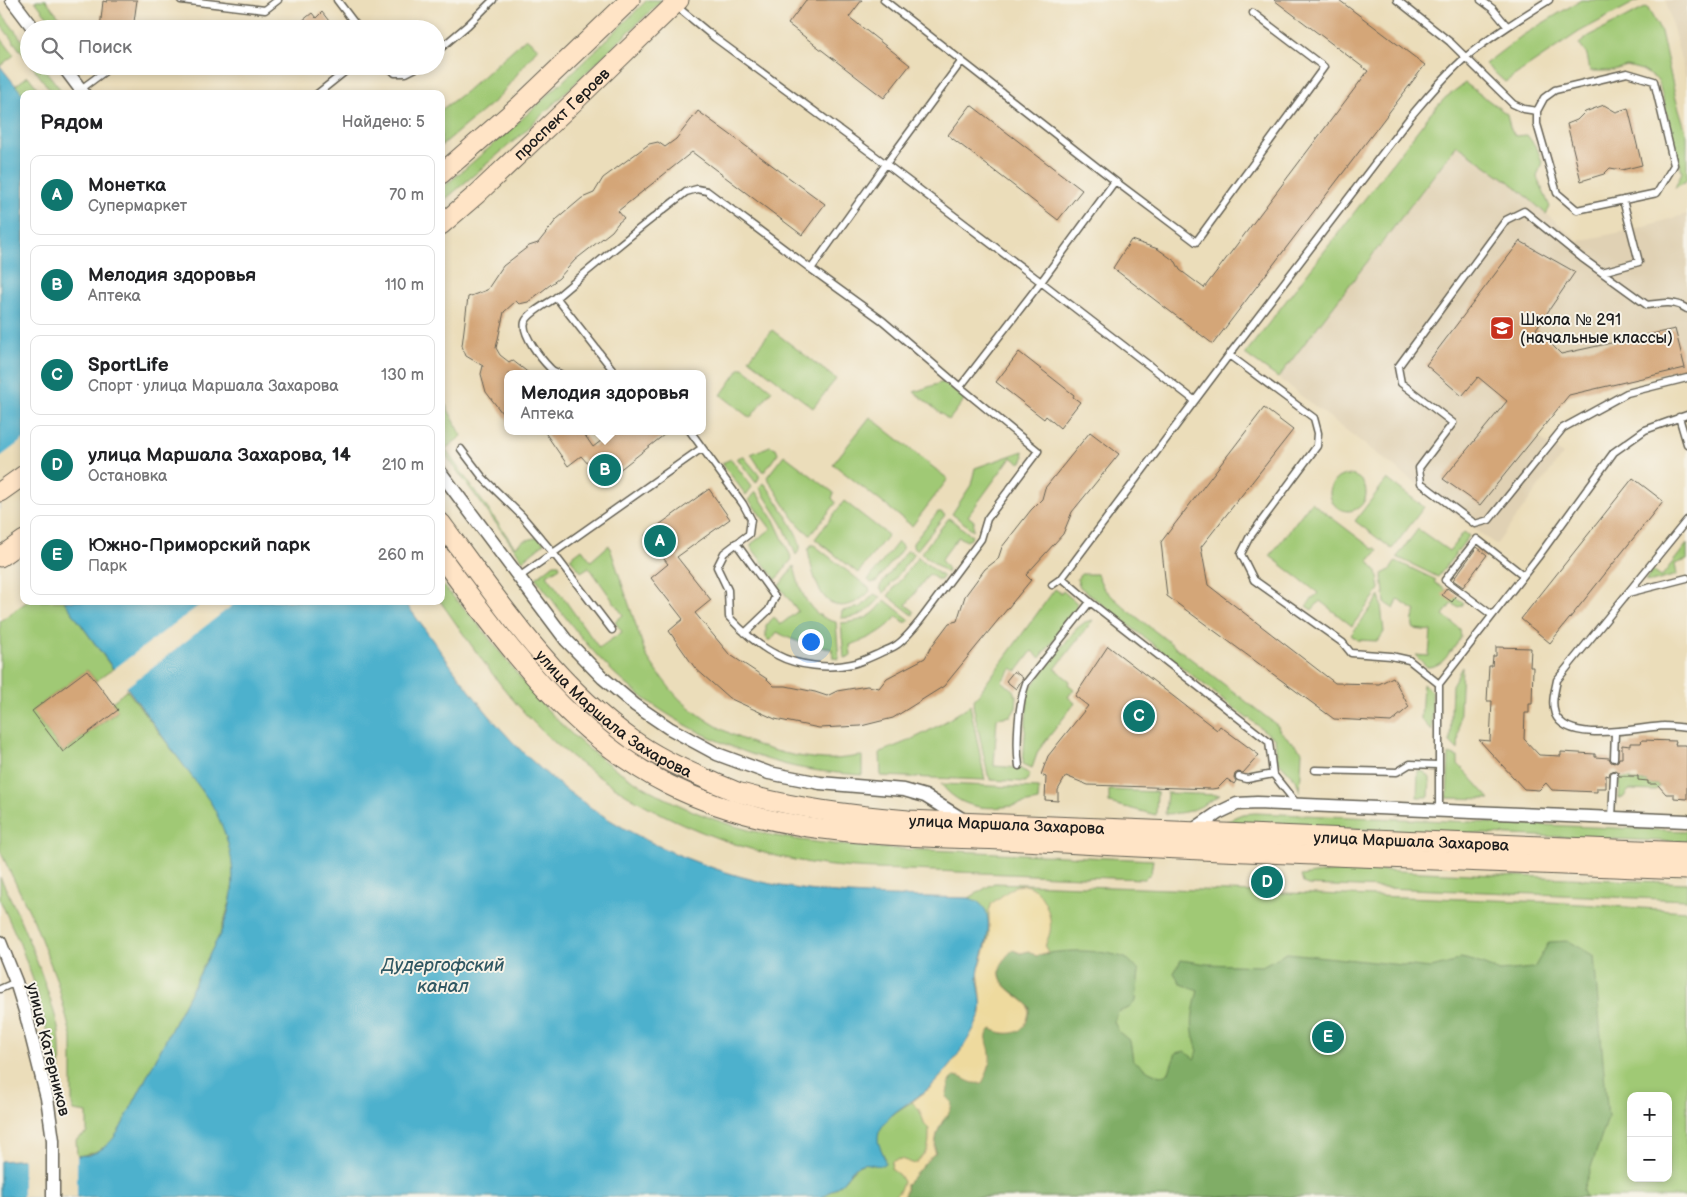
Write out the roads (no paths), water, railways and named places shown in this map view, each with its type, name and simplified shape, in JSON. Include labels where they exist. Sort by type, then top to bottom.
[{"type":"street","name":"проспект Героев","points":[[445,171],[518,107],[630,0]]},
{"type":"street","points":[[17,2],[28,20]]},
{"type":"street","name":"проспект Героев","points":[[445,222],[568,108],[676,2]]},
{"type":"street","points":[[70,75],[81,90]]},
{"type":"street","points":[[445,478],[566,640],[603,678],[635,705],[669,728],[717,754],[769,773],[820,784],[904,790],[925,796],[969,823]]},
{"type":"street","points":[[0,492],[20,479]]},
{"type":"street","name":"улица Маршала Захарова","points":[[445,528],[527,638],[586,702],[633,740],[678,768],[736,791],[790,805],[866,817],[969,823],[1687,852]]},
{"type":"street","points":[[0,557],[19,543]]},
{"type":"street","name":"улица Маршала Захарова","points":[[445,562],[511,649],[571,715],[622,757],[669,785],[729,810],[787,824],[865,834],[1158,849],[1687,870]]},
{"type":"street","points":[[1190,832],[1218,813],[1237,804],[1257,803],[1687,821]]},
{"type":"street","name":"улица Катерников","points":[[0,942],[16,982],[38,1059],[53,1140],[53,1197]]},
{"type":"lane","points":[[181,0],[265,10],[278,0]]},
{"type":"lane","points":[[337,0],[352,20]]},
{"type":"lane","points":[[445,44],[493,0]]},
{"type":"lane","points":[[884,0],[1196,242],[1324,67],[1253,13]]},
{"type":"lane","points":[[1397,0],[1450,42],[1513,104],[1524,109],[1537,111]]},
{"type":"lane","points":[[1482,0],[1493,9],[1507,26]]},
{"type":"lane","points":[[1052,585],[1062,578],[1194,400],[1411,116],[1466,57],[1507,26],[1549,0]]},
{"type":"lane","points":[[676,2],[714,38],[886,164],[1194,400]]},
{"type":"lane","points":[[811,269],[962,62]]},
{"type":"lane","points":[[1627,73],[1654,81],[1674,165],[1657,193],[1577,210],[1557,193],[1536,124],[1537,111],[1544,98],[1555,90],[1627,73]]},
{"type":"lane","points":[[84,90],[101,75]]},
{"type":"lane","points":[[322,90],[341,75]]},
{"type":"lane","points":[[960,386],[1041,282],[1115,181]]},
{"type":"lane","points":[[551,370],[524,330],[525,322],[529,316],[556,297],[590,266],[686,192],[697,189],[707,191],[883,321],[1038,451],[987,519],[981,539],[919,622],[897,645],[851,664],[826,666],[800,663],[777,656],[760,646],[729,617],[728,590],[717,567],[724,553],[749,534],[750,519],[743,504],[693,435]]},
{"type":"lane","points":[[1602,272],[1639,262],[1623,200]]},
{"type":"lane","points":[[1687,308],[1681,304],[1668,302],[1647,304],[1582,258],[1524,211],[1506,220],[1398,367],[1401,384],[1453,424],[1420,468],[1421,483],[1475,524],[1489,520],[1563,428],[1627,393],[1687,378]]},
{"type":"lane","points":[[556,297],[613,370]]},
{"type":"lane","points":[[1229,355],[1314,418],[1318,433],[1318,446],[1249,538],[1242,554],[1254,580],[1343,643],[1351,653],[1391,656],[1408,660],[1439,684]]},
{"type":"lane","points":[[1439,811],[1439,684],[1538,557],[1614,452],[1645,430],[1687,414]]},
{"type":"lane","points":[[1679,417],[1687,444]]},
{"type":"lane","points":[[519,577],[702,448]]},
{"type":"lane","points":[[461,449],[483,478],[522,516],[554,554],[612,630]]},
{"type":"lane","points":[[1687,520],[1557,680],[1553,703],[1555,714],[1561,722],[1567,726],[1586,731],[1615,733],[1664,726],[1687,728]]},
{"type":"lane","points":[[1492,615],[1445,580],[1477,539],[1524,574]]},
{"type":"lane","points":[[736,543],[775,598],[769,610],[745,633]]},
{"type":"lane","points":[[1062,578],[1269,742],[1273,774],[1298,805]]},
{"type":"lane","points":[[1628,593],[1687,578]]},
{"type":"lane","points":[[1019,766],[1020,711],[1022,693],[1026,683],[1090,602]]},
{"type":"lane","points":[[1614,758],[1615,733]]},
{"type":"lane","points":[[1315,770],[1397,772],[1410,764],[1438,765]]},
{"type":"lane","points":[[1239,777],[1247,779],[1273,774]]},
{"type":"lane","points":[[1612,818],[1614,774]]},
{"type":"lane","points":[[0,989],[16,982]]},
{"type":"water","points":[[0,66],[20,91],[20,540],[0,512]]},
{"type":"water","name":"Дудергофский канал","points":[[67,605],[407,605],[475,697],[500,728],[528,757],[559,784],[627,830],[702,864],[741,877],[781,886],[851,894],[969,898],[978,902],[987,914],[988,922],[987,940],[978,973],[981,1004],[980,1015],[963,1047],[936,1082],[891,1116],[882,1127],[878,1141],[885,1163],[879,1166],[859,1165],[840,1185],[822,1197],[0,1197],[0,1161],[89,1155],[104,1148],[115,1137],[121,1127],[227,917],[233,884],[230,852],[219,819],[211,803]]},
{"type":"place","name":"Школа № 291 (начальные классы)","points":[[1502,328]]},
{"type":"place","name":"Мелодия здоровья","points":[[605,470]]},
{"type":"place","name":"Монетка","points":[[660,541]]},
{"type":"place","name":"SportLife","points":[[1139,716]]},
{"type":"place","name":"улица Маршала Захарова, 14","points":[[1267,882]]},
{"type":"place","name":"Южно-Приморский парк","points":[[1328,1037]]}]
